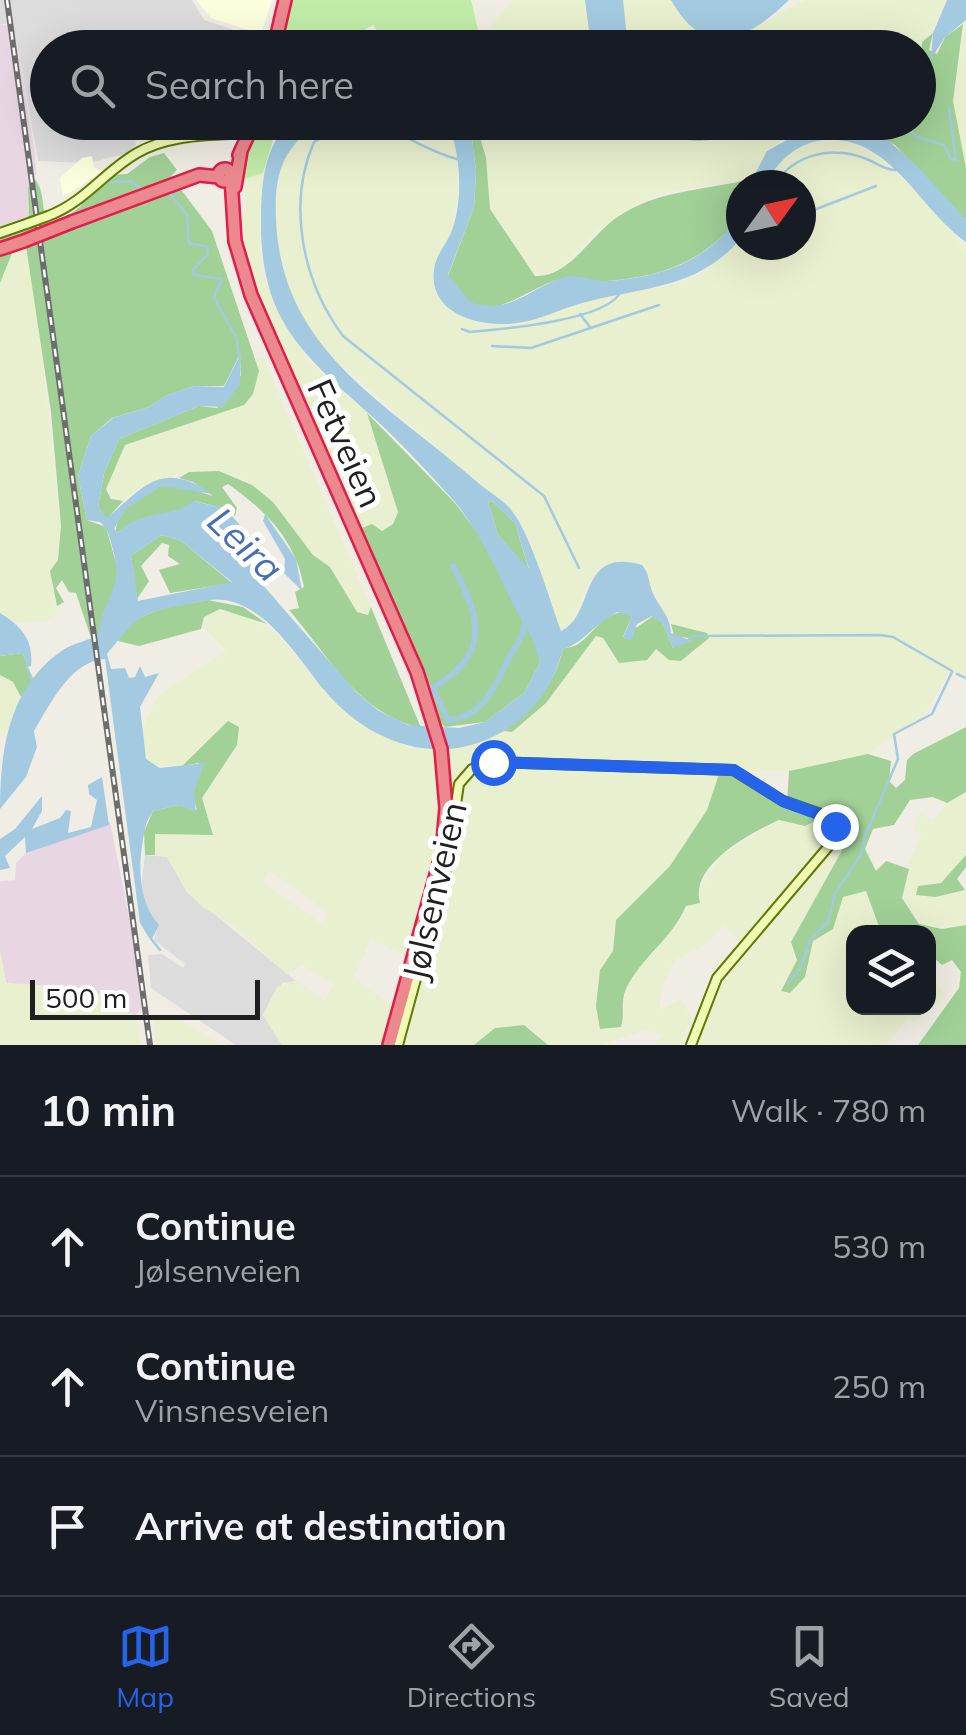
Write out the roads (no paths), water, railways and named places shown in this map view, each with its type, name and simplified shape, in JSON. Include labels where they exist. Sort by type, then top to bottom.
[{"type":"highway","points":[[276,30],[283,0]]},
{"type":"highway","name":"Fetveien","points":[[243,140],[225,175],[232,250],[247,297],[433,723],[440,756],[442,809],[438,852],[386,1045]]},
{"type":"highway","points":[[230,208],[245,140]]},
{"type":"highway","points":[[133,199],[194,173],[225,175]]},
{"type":"highway","points":[[0,249],[190,179],[206,174],[225,175]]},
{"type":"highway","points":[[190,179],[215,180],[230,208]]},
{"type":"main road","points":[[0,233],[82,200],[140,151],[177,140]]},
{"type":"main road","name":"Jølsenveien","points":[[398,1045],[447,865],[454,795],[468,772],[488,763],[546,761],[738,772],[783,801],[827,818],[835,826],[835,836],[717,978],[690,1045]]},
{"type":"water","points":[[585,0],[623,0],[626,30],[589,30]]},
{"type":"water","points":[[671,0],[789,0],[750,30],[697,30]]},
{"type":"water","points":[[947,0],[966,0],[966,20],[945,37],[936,51],[934,30]]},
{"type":"water","name":"Leira","points":[[276,140],[299,140],[283,163],[276,203],[282,265],[297,305],[318,340],[345,371],[512,511],[533,551],[561,631],[572,623],[597,573],[607,565],[621,562],[642,565],[671,633],[692,641],[673,648],[663,623],[652,616],[637,624],[631,641],[623,638],[632,616],[617,612],[563,649],[545,691],[516,723],[488,739],[443,749],[399,743],[359,722],[325,691],[269,624],[241,605],[206,600],[140,618],[107,654],[111,669],[125,668],[129,678],[135,677],[140,666],[145,677],[159,673],[140,707],[146,759],[160,768],[205,763],[194,790],[196,812],[179,805],[153,811],[147,821],[142,848],[142,889],[159,925],[151,941],[140,923],[105,659],[81,667],[54,697],[34,731],[37,747],[26,777],[0,809],[2,764],[19,701],[45,665],[67,648],[98,635],[114,585],[116,564],[110,538],[100,522],[87,520],[78,476],[91,436],[113,418],[194,386],[224,387],[241,353],[240,384],[223,407],[199,406],[119,439],[104,473],[98,507],[107,518],[144,487],[167,478],[195,484],[213,494],[162,486],[126,509],[114,529],[118,533],[136,520],[194,501],[226,509],[252,539],[251,564],[255,576],[356,692],[379,711],[408,725],[459,728],[485,722],[524,693],[540,663],[528,631],[464,514],[406,449],[307,354],[277,310],[262,252],[261,216],[262,190]],"holes":[[[492,501],[515,523],[529,569],[498,535],[488,502]],[[161,535],[180,540],[232,582],[138,601],[131,556]]]},
{"type":"water","points":[[453,140],[472,140],[476,171],[474,207],[448,275],[470,302],[496,306],[508,303],[569,276],[609,281],[648,275],[684,263],[726,232],[726,253],[709,267],[672,283],[581,303],[517,323],[474,320],[448,308],[434,285],[435,265],[450,235],[459,194]]},
{"type":"water","points":[[787,140],[824,140],[796,149],[775,170],[757,170],[767,151]]},
{"type":"water","points":[[824,140],[888,140],[966,220],[966,242],[886,161],[847,141]]},
{"type":"water","points":[[265,514],[296,559],[302,591],[284,573],[285,559],[263,521]]},
{"type":"water","points":[[0,613],[24,635],[31,666],[27,667],[23,653],[0,656]]},
{"type":"water","points":[[102,777],[109,825],[26,853],[25,837],[5,856],[10,868],[0,870],[0,839],[15,829],[42,796],[42,811],[32,829],[60,818],[66,810],[71,811],[68,833],[91,827],[97,800],[89,794],[88,785]]},
{"type":"waterway","points":[[927,140],[944,145],[951,159],[956,160],[949,108]]},
{"type":"waterway","points":[[318,140],[306,166],[300,216],[309,267],[329,314],[343,336],[544,496],[579,568]]},
{"type":"waterway","points":[[412,140],[457,159]]},
{"type":"waterway","points":[[787,170],[804,159],[829,153],[855,155],[887,169],[900,170]]},
{"type":"waterway","points":[[104,182],[131,181],[142,190]]},
{"type":"waterway","points":[[816,209],[876,186]]},
{"type":"waterway","points":[[169,192],[187,215],[189,243],[208,247],[207,255],[193,270],[194,275],[222,279],[214,298],[236,337],[239,356]]},
{"type":"waterway","points":[[462,329],[505,329],[574,317],[610,303],[620,293]]},
{"type":"waterway","points":[[492,346],[531,348],[659,305]]},
{"type":"waterway","points":[[580,314],[590,327]]},
{"type":"waterway","points":[[448,720],[433,688],[465,662],[475,634],[470,602],[453,566]]},
{"type":"waterway","points":[[448,720],[470,714],[486,699],[525,623]]},
{"type":"waterway","points":[[690,640],[693,636],[880,635],[893,637],[952,671]]},
{"type":"waterway","points":[[27,668],[34,683]]},
{"type":"waterway","points":[[789,983],[800,969],[810,940],[828,922],[835,893],[861,855],[865,836],[898,759],[894,734],[932,714],[952,672]]},
{"type":"waterway","points":[[957,674],[966,678]]},
{"type":"waterway","points":[[152,940],[160,950]]},
{"type":"railway","points":[[7,0],[150,1045]]}]
